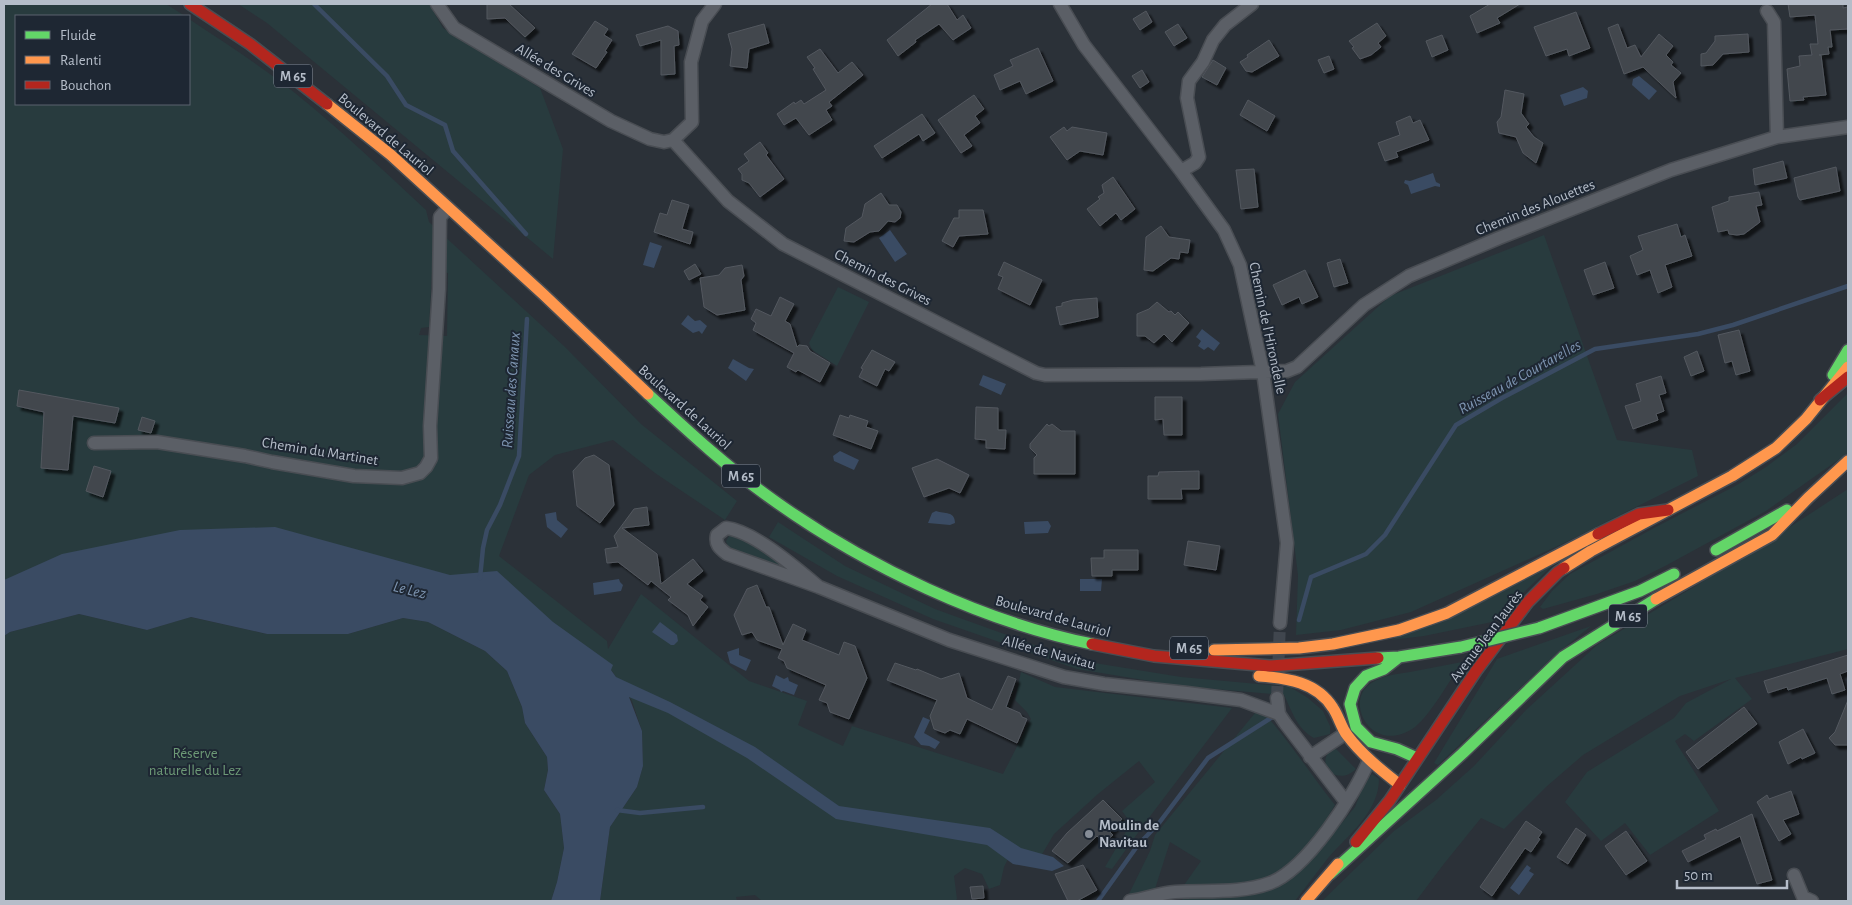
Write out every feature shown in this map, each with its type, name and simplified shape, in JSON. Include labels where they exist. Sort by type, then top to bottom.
[{"type":"main road","name":"Boulevard de Lauriol","points":[[190,4],[250,44],[296,78],[391,155],[544,294],[704,446],[774,501],[810,525],[872,561],[907,579],[1002,620],[1069,640],[1154,656],[1270,666],[1399,657]]},
{"type":"main road","name":"Avenue Jean Jaurès","points":[[1820,400],[1848,350]]},
{"type":"main road","name":"Avenue Jean Jaurès","points":[[1306,901],[1330,874],[1400,785],[1476,671],[1528,602],[1558,572],[1591,551],[1732,476],[1776,448],[1806,419],[1848,367]]},
{"type":"main road","points":[[1820,400],[1848,377]]},
{"type":"main road","name":"M 65","points":[[1330,874],[1563,657],[1666,593],[1772,535],[1848,461]]},
{"type":"main road","name":"M 65","points":[[1706,556],[1848,473]]},
{"type":"main road","name":"M 65","points":[[1172,646],[1219,650],[1300,648],[1333,644],[1399,630],[1447,613],[1639,514],[1668,510]]},
{"type":"main road","name":"M 65","points":[[1351,730],[1350,704],[1355,688],[1366,676],[1384,669],[1399,657],[1462,647],[1539,628],[1640,591],[1688,566]]},
{"type":"main road","name":"M 65","points":[[1002,620],[1143,642]]},
{"type":"main road","name":"M 65","points":[[1154,656],[1173,670]]},
{"type":"main road","name":"M 65","points":[[1244,676],[1288,679],[1300,681],[1311,686],[1322,695],[1351,730],[1369,760],[1400,785]]},
{"type":"main road","name":"M 65","points":[[1351,730],[1371,742],[1397,749],[1417,758]]},
{"type":"main road","points":[[1369,760],[1371,742]]},
{"type":"street","name":"Allée des Grives","points":[[437,4],[454,28],[611,122],[650,139],[664,142],[673,140]]},
{"type":"street","points":[[673,140],[692,122],[691,62],[702,21],[715,4]]},
{"type":"street","name":"Chemin de l'Hirondelle","points":[[1060,4],[1084,46],[1181,171],[1224,230],[1240,265],[1263,372],[1287,543],[1280,623]]},
{"type":"street","points":[[1181,171],[1195,163],[1198,157],[1187,98],[1189,81],[1203,62],[1213,40],[1225,25],[1252,4]]},
{"type":"street","points":[[1767,11],[1774,22],[1777,137]]},
{"type":"street","name":"Chemin des Alouettes","points":[[1263,372],[1287,371],[1296,367],[1364,305],[1409,276],[1499,238],[1671,170],[1777,137],[1848,127]]},
{"type":"street","name":"Chemin des Grives","points":[[673,140],[728,201],[783,244],[1036,373],[1201,374],[1263,372]]},
{"type":"street","name":"Chemin du Martinet","points":[[94,443],[157,442],[354,476],[402,478],[420,473],[431,458],[430,426],[439,289],[440,217],[448,208]]},
{"type":"street","name":"Allée de Navitau","points":[[819,587],[786,561],[740,532],[726,528],[717,535],[718,547],[727,554],[819,587],[949,640],[1064,677],[1104,684],[1187,692],[1241,700],[1279,714]]},
{"type":"street","points":[[1277,698],[1279,714],[1346,802]]},
{"type":"street","points":[[1310,757],[1351,730]]},
{"type":"street","points":[[1130,901],[1172,892],[1210,892],[1249,888],[1271,883],[1296,866],[1316,845],[1346,802],[1369,760]]},
{"type":"street","points":[[1794,875],[1803,897],[1812,901]]},
{"type":"green space","points":[[4,4],[166,4],[183,15],[15,15],[15,105],[190,105],[190,20],[243,55],[282,83],[345,136],[426,210],[429,222],[565,347],[641,424],[737,501],[725,520],[655,473],[613,440],[555,455],[529,475],[499,556],[607,641],[608,649],[641,594],[749,681],[807,701],[798,725],[843,746],[852,726],[1003,774],[1031,719],[1015,700],[1021,672],[1055,687],[1232,708],[1112,869],[1105,867],[1131,823],[1122,811],[1155,782],[1139,761],[1098,794],[1054,834],[1035,866],[1013,864],[1009,857],[1004,867],[1000,885],[989,889],[982,874],[965,868],[954,876],[957,899],[955,901],[762,901],[755,895],[736,897],[737,901],[600,901],[610,827],[637,787],[643,766],[642,731],[632,701],[612,671],[517,605],[4,586]],"holes":[[[432,271],[448,273],[447,336],[419,335],[421,328],[429,327]]]},
{"type":"green space","points":[[238,4],[429,4],[443,28],[540,88],[563,149],[553,259],[267,23]]},
{"type":"green space","points":[[1544,235],[1617,440],[1692,450],[1698,476],[1560,545],[1411,612],[1341,630],[1296,635],[1298,575],[1278,414],[1295,382],[1390,296]]},
{"type":"green space","points":[[838,287],[869,302],[837,366],[812,350],[809,343]]},
{"type":"green space","points":[[1848,393],[1848,453],[1766,511],[1635,581],[1543,609],[1540,607],[1552,591],[1570,574],[1737,485],[1766,467],[1797,444]]},
{"type":"green space","points":[[1848,489],[1848,649],[1735,678],[1752,699],[1694,741],[1685,734],[1675,741],[1719,811],[1650,855],[1625,823],[1601,841],[1565,802],[1587,772],[1674,718],[1686,703],[1731,679],[1680,696],[1583,755],[1546,787],[1504,829],[1481,818],[1416,901],[1322,901],[1394,831],[1436,800],[1474,766],[1526,710],[1597,645],[1747,555]]},
{"type":"green space","points":[[778,522],[845,566],[935,609],[1076,660],[1181,677],[1290,687],[1308,698],[1323,711],[1330,726],[1330,734],[1314,738],[1303,730],[1284,695],[1180,686],[1077,669],[933,619],[837,576],[769,537]]},
{"type":"green space","points":[[729,536],[736,536],[777,559],[781,563],[780,566],[729,549],[726,541]]},
{"type":"green space","points":[[1555,563],[1492,622],[1424,636],[1391,640]]},
{"type":"green space","name":"Réserve naturelle du Lez","points":[[79,614],[147,630],[190,617],[267,634],[348,634],[403,618],[428,622],[485,651],[507,671],[522,707],[525,723],[547,757],[548,770],[544,790],[560,814],[564,848],[551,901],[4,901],[4,636],[10,632]]},
{"type":"green space","points":[[1591,626],[1554,656],[1438,765],[1434,763],[1497,659]]},
{"type":"green space","points":[[1462,662],[1434,705],[1415,727],[1400,735],[1386,735],[1374,731],[1366,722],[1361,712],[1360,701],[1364,690],[1373,682],[1391,675]]},
{"type":"green space","points":[[1255,713],[1265,714],[1335,805],[1314,839],[1301,855],[1287,867],[1262,878],[1222,886],[1182,888],[1201,861],[1170,842],[1154,892],[1128,896],[1150,851],[1155,835]]},
{"type":"green space","points":[[1334,747],[1356,769],[1349,774],[1341,776],[1335,775],[1330,771],[1326,766],[1325,760],[1328,753]]},
{"type":"green space","points":[[1372,774],[1379,779],[1378,791],[1368,812],[1353,832],[1328,858],[1295,901],[1181,901],[1185,897],[1228,896],[1295,872],[1314,856],[1355,807],[1364,784]]},
{"type":"water","points":[[1639,76],[1657,91],[1649,100],[1632,85],[1633,79]]},
{"type":"water","points":[[1583,87],[1588,91],[1587,98],[1564,106],[1560,95]]},
{"type":"water","points":[[1433,173],[1440,187],[1435,186],[1411,194],[1408,185],[1404,183],[1405,180],[1410,181]]},
{"type":"water","points":[[890,230],[907,254],[895,262],[879,238]]},
{"type":"water","points":[[650,242],[662,246],[654,268],[643,265]]},
{"type":"water","points":[[688,315],[695,321],[700,320],[707,326],[702,334],[699,331],[693,333],[681,324]]},
{"type":"water","points":[[1202,329],[1220,343],[1214,351],[1208,347],[1204,350],[1198,346],[1201,341],[1196,337]]},
{"type":"water","points":[[733,359],[754,369],[746,381],[728,368]]},
{"type":"water","points":[[983,375],[1006,384],[1001,395],[979,385]]},
{"type":"water","points":[[840,451],[859,460],[854,470],[834,461],[833,456]]},
{"type":"water","points":[[936,511],[953,516],[955,523],[950,525],[928,523],[932,513]]},
{"type":"water","points":[[556,512],[557,520],[568,529],[561,538],[547,527],[545,514]]},
{"type":"water","points":[[1048,521],[1051,526],[1048,533],[1025,534],[1024,522]]},
{"type":"water","name":"Le Lez","points":[[275,527],[450,575],[497,571],[553,622],[613,665],[611,670],[616,677],[670,702],[755,747],[839,806],[990,828],[1021,848],[1053,857],[1064,866],[1052,871],[1013,864],[987,845],[836,819],[747,758],[668,713],[629,697],[642,731],[643,766],[637,787],[610,827],[600,901],[551,901],[564,848],[560,814],[544,790],[548,770],[547,757],[525,723],[522,707],[507,671],[485,651],[428,622],[403,618],[348,634],[267,634],[191,617],[147,630],[79,614],[10,632],[4,636],[4,580],[62,554],[180,530]]},
{"type":"water","points":[[619,579],[623,585],[621,591],[594,595],[593,583]]},
{"type":"water","points":[[1080,579],[1102,579],[1101,591],[1080,591]]},
{"type":"water","points":[[660,622],[677,635],[678,641],[674,645],[671,645],[652,632]]},
{"type":"water","points":[[739,648],[739,655],[751,660],[746,671],[730,663],[727,652]]},
{"type":"water","points":[[776,675],[784,679],[788,677],[789,681],[798,685],[794,695],[781,692],[772,686]]},
{"type":"water","points":[[923,717],[930,720],[924,733],[940,742],[935,749],[921,745],[914,737]]},
{"type":"water","points":[[1527,865],[1531,868],[1529,871],[1534,874],[1519,895],[1510,888]]},
{"type":"building","points":[[487,4],[509,4],[535,28],[525,37],[505,18],[487,19]]},
{"type":"building","points":[[932,4],[947,4],[957,20],[963,15],[971,28],[953,40],[939,24],[915,40],[916,42],[898,56],[887,40]]},
{"type":"building","points":[[1490,4],[1520,4],[1497,18],[1500,23],[1477,33],[1470,16]]},
{"type":"building","points":[[1788,4],[1843,4],[1843,8],[1848,7],[1848,29],[1830,30],[1832,47],[1828,47],[1829,54],[1819,55],[1821,55],[1826,95],[1803,97],[1804,100],[1790,101],[1787,69],[1800,66],[1799,56],[1812,55],[1810,44],[1818,44],[1815,15],[1790,17]]},
{"type":"building","points":[[1146,11],[1152,22],[1140,30],[1133,19]]},
{"type":"building","points":[[1576,12],[1590,48],[1569,56],[1567,49],[1546,56],[1534,27]]},
{"type":"building","points":[[595,21],[608,29],[604,35],[612,40],[605,51],[607,52],[596,68],[572,54]]},
{"type":"building","points":[[1377,23],[1386,36],[1378,43],[1381,47],[1371,55],[1360,59],[1349,41]]},
{"type":"building","points":[[764,24],[769,43],[749,49],[747,68],[730,66],[732,49],[728,34]]},
{"type":"building","points":[[1178,24],[1187,38],[1174,46],[1165,32]]},
{"type":"building","points":[[1618,24],[1627,48],[1635,45],[1641,57],[1659,34],[1673,46],[1666,55],[1673,62],[1671,65],[1681,73],[1673,82],[1676,98],[1643,67],[1624,74],[1608,28]]},
{"type":"building","points":[[668,26],[678,31],[679,45],[674,46],[675,74],[661,75],[661,40],[640,46],[636,35]]},
{"type":"building","points":[[1748,34],[1749,52],[1723,54],[1713,65],[1701,66],[1701,54],[1706,53],[1715,41],[1715,36]]},
{"type":"building","points":[[1442,35],[1448,50],[1432,57],[1426,41]]},
{"type":"building","points":[[1269,40],[1279,56],[1252,72],[1246,71],[1240,62]]},
{"type":"building","points":[[1038,48],[1053,81],[1026,94],[1020,81],[1000,90],[994,75],[1013,66],[1010,60]]},
{"type":"building","points":[[820,49],[838,73],[852,62],[863,75],[829,102],[832,106],[826,110],[832,120],[809,135],[796,118],[784,125],[777,114],[794,102],[795,104],[801,100],[804,104],[826,90],[807,57]]},
{"type":"building","points":[[1329,56],[1334,69],[1324,73],[1318,60]]},
{"type":"building","points":[[1213,60],[1226,68],[1217,85],[1202,77]]},
{"type":"building","points":[[1142,70],[1149,82],[1140,88],[1132,76]]},
{"type":"building","points":[[1505,90],[1524,94],[1521,113],[1529,124],[1526,127],[1534,137],[1543,143],[1536,163],[1523,153],[1516,137],[1499,133],[1497,122],[1501,117]]},
{"type":"building","points":[[974,95],[984,109],[975,116],[980,123],[964,135],[972,146],[961,153],[938,120]]},
{"type":"building","points":[[1248,100],[1275,116],[1267,131],[1240,115]]},
{"type":"building","points":[[922,114],[935,133],[923,141],[919,134],[882,158],[874,146]]},
{"type":"building","points":[[1410,116],[1413,123],[1420,120],[1429,140],[1396,152],[1398,157],[1385,161],[1378,143],[1400,135],[1396,122]]},
{"type":"building","points":[[1064,127],[1067,131],[1072,127],[1107,133],[1103,155],[1080,151],[1067,160],[1050,137]]},
{"type":"building","points":[[760,142],[768,153],[766,155],[784,179],[760,197],[749,183],[742,180],[742,174],[738,169],[749,161],[744,154]]},
{"type":"building","points":[[1783,161],[1787,178],[1755,185],[1753,169]]},
{"type":"building","points":[[1836,167],[1840,191],[1800,200],[1794,178]]},
{"type":"building","points":[[1254,169],[1258,207],[1241,209],[1236,170]]},
{"type":"building","points":[[1113,177],[1135,209],[1121,220],[1116,213],[1100,226],[1087,209],[1100,199],[1098,197],[1104,193],[1102,185]]},
{"type":"building","points":[[1759,192],[1762,205],[1756,206],[1760,222],[1744,234],[1729,234],[1728,230],[1718,232],[1712,207],[1729,201],[1729,197]]},
{"type":"building","points":[[881,193],[889,205],[897,205],[901,212],[900,218],[895,222],[888,221],[879,231],[870,232],[854,242],[844,241],[846,228],[862,217],[865,204]]},
{"type":"building","points":[[672,200],[689,205],[682,229],[693,232],[690,244],[654,232],[660,213],[667,215]]},
{"type":"building","points":[[959,210],[983,210],[988,234],[959,236],[953,247],[942,241],[954,218],[959,218]]},
{"type":"building","points":[[1677,224],[1681,237],[1685,235],[1692,256],[1665,265],[1672,287],[1658,293],[1650,270],[1637,275],[1630,256],[1643,250],[1638,236]]},
{"type":"building","points":[[1161,226],[1169,237],[1190,240],[1188,253],[1180,252],[1179,259],[1171,258],[1153,271],[1144,270],[1146,237]]},
{"type":"building","points":[[1340,259],[1348,283],[1334,287],[1327,263]]},
{"type":"building","points":[[1004,262],[1042,280],[1030,305],[998,289],[1003,277],[998,275]]},
{"type":"building","points":[[1605,262],[1614,288],[1593,295],[1584,270]]},
{"type":"building","points":[[695,264],[701,274],[689,280],[684,271]]},
{"type":"building","points":[[742,265],[744,276],[741,280],[745,310],[717,315],[704,307],[700,278],[719,275],[725,268]]},
{"type":"building","points":[[1305,270],[1318,297],[1302,304],[1299,297],[1282,305],[1273,285]]},
{"type":"building","points":[[780,297],[794,304],[785,321],[790,324],[797,347],[799,345],[807,346],[810,351],[830,363],[820,382],[798,370],[796,372],[787,367],[794,353],[753,330],[756,323],[751,319],[756,309],[771,316]]},
{"type":"building","points":[[1097,298],[1098,317],[1060,325],[1056,307],[1073,300]]},
{"type":"building","points":[[1157,302],[1175,315],[1178,312],[1189,323],[1172,342],[1164,334],[1154,343],[1145,336],[1137,336],[1137,314],[1149,309]]},
{"type":"building","points":[[1739,330],[1750,371],[1736,375],[1732,361],[1725,363],[1718,335]]},
{"type":"building","points":[[872,350],[895,362],[889,371],[885,369],[877,386],[859,377],[863,369],[861,368]]},
{"type":"building","points":[[1697,351],[1704,371],[1691,376],[1684,357]]},
{"type":"building","points":[[1661,376],[1666,393],[1659,395],[1664,411],[1656,414],[1658,420],[1633,429],[1625,406],[1641,401],[1636,384]]},
{"type":"building","points":[[19,390],[119,408],[115,423],[73,416],[68,470],[41,468],[44,412],[17,406]]},
{"type":"building","points":[[1155,397],[1182,397],[1182,435],[1164,435],[1163,419],[1155,420]]},
{"type":"building","points":[[976,407],[998,408],[998,430],[1006,430],[1005,449],[986,448],[986,440],[975,439]]},
{"type":"building","points":[[840,415],[849,418],[850,415],[868,421],[866,427],[878,431],[871,449],[833,435]]},
{"type":"building","points":[[142,417],[155,421],[151,433],[138,430]]},
{"type":"building","points":[[1047,424],[1049,426],[1052,424],[1061,431],[1075,431],[1075,474],[1034,474],[1034,458],[1037,455],[1030,448],[1030,444]]},
{"type":"building","points":[[594,455],[609,465],[614,505],[600,523],[577,506],[573,471],[585,458]]},
{"type":"building","points":[[937,459],[969,475],[960,493],[949,488],[924,497],[912,468]]},
{"type":"building","points":[[94,466],[111,471],[103,497],[86,491]]},
{"type":"building","points":[[1199,471],[1199,489],[1181,489],[1182,499],[1148,499],[1148,476],[1158,476],[1159,472]]},
{"type":"building","points":[[647,507],[649,525],[622,528],[657,554],[661,584],[693,559],[703,571],[687,584],[703,596],[700,600],[708,607],[693,626],[688,615],[668,600],[671,597],[651,581],[648,585],[618,562],[607,563],[605,549],[618,547],[614,536],[634,509]]},
{"type":"building","points":[[1188,541],[1220,546],[1216,570],[1184,565]]},
{"type":"building","points":[[1104,550],[1138,550],[1138,570],[1112,570],[1112,576],[1092,576],[1091,558],[1104,558]]},
{"type":"building","points":[[757,585],[766,607],[769,607],[783,645],[793,624],[806,630],[802,640],[839,655],[844,642],[855,646],[867,678],[849,719],[830,712],[827,703],[819,700],[826,685],[787,668],[784,661],[778,658],[782,649],[757,640],[752,632],[742,635],[734,615],[747,589]]},
{"type":"building","points":[[1848,655],[1848,671],[1840,674],[1845,690],[1832,694],[1827,678],[1788,690],[1787,687],[1768,693],[1764,681]]},
{"type":"building","points":[[895,663],[917,669],[941,679],[959,673],[967,698],[992,710],[1008,676],[1016,679],[1006,707],[1020,713],[1022,717],[1027,719],[1017,743],[967,719],[960,734],[950,730],[945,733],[934,729],[930,716],[937,700],[887,680]]},
{"type":"building","points":[[1848,700],[1848,745],[1835,745],[1829,738],[1835,732]]},
{"type":"building","points":[[1744,707],[1757,724],[1698,769],[1686,752]]},
{"type":"building","points":[[1803,729],[1815,753],[1802,759],[1801,757],[1788,764],[1779,742]]},
{"type":"building","points":[[1791,791],[1799,814],[1783,820],[1791,834],[1779,841],[1757,802],[1767,795],[1769,799]]},
{"type":"building","name":"Moulin de Navitau","points":[[1103,800],[1122,819],[1110,832],[1113,835],[1104,843],[1097,836],[1068,863],[1052,851],[1067,833]]},
{"type":"building","points":[[1752,814],[1772,880],[1757,884],[1740,836],[1688,862],[1682,851],[1706,839],[1704,835],[1716,829],[1717,831]]},
{"type":"building","points":[[1526,821],[1542,832],[1538,838],[1540,839],[1531,852],[1525,848],[1492,896],[1480,887]]},
{"type":"building","points":[[1576,828],[1586,835],[1568,864],[1557,857]]},
{"type":"building","points":[[1626,831],[1647,861],[1626,875],[1605,846]]},
{"type":"building","points":[[1083,865],[1097,890],[1077,901],[1068,901],[1055,874]]},
{"type":"building","points":[[983,886],[984,898],[972,899],[970,887]]},
{"type":"waterway","name":"Ruisseau des Canaux","points":[[314,4],[387,76],[406,105],[445,125],[453,151],[526,234]]},
{"type":"waterway","name":"Ruisseau de Courtarelles","points":[[1299,620],[1311,577],[1366,554],[1385,535],[1456,425],[1502,398],[1595,349],[1698,334],[1733,325],[1848,286]]},
{"type":"waterway","name":"Ruisseau des Canaux","points":[[480,578],[487,530],[500,505],[519,456],[527,319]]},
{"type":"waterway","name":"Ruisseau de Courtarelles","points":[[1098,901],[1138,845],[1159,823],[1208,758],[1274,716]]},
{"type":"waterway","points":[[617,810],[640,813],[703,807]]},
{"type":"tunnel","points":[[1277,698],[1280,623]]},
{"type":"traffic: fast","points":[[1833,375],[1848,350]]},
{"type":"traffic: fast","points":[[648,394],[742,477],[811,526],[848,548],[927,589],[968,606],[1010,622],[1092,644]]},
{"type":"traffic: fast","points":[[1716,550],[1787,510]]},
{"type":"traffic: fast","points":[[1539,628],[1640,591],[1674,574]]},
{"type":"traffic: fast","points":[[1330,874],[1463,753],[1563,657],[1656,599]]},
{"type":"traffic: fast","points":[[1461,647],[1539,628]]},
{"type":"traffic: fast","points":[[1378,658],[1399,657],[1461,647]]},
{"type":"traffic: fast","points":[[1398,658],[1384,669],[1366,676],[1355,688],[1350,704],[1356,727],[1371,742],[1397,749],[1417,758]]},
{"type":"traffic: slow","points":[[327,104],[391,155],[543,294],[648,394]]},
{"type":"traffic: slow","points":[[1564,568],[1591,551],[1732,476],[1776,448],[1806,419],[1848,367]]},
{"type":"traffic: slow","points":[[1656,599],[1772,535],[1848,461]]},
{"type":"traffic: slow","points":[[1214,650],[1299,648],[1333,644],[1399,630],[1447,613],[1598,534]]},
{"type":"traffic: slow","points":[[1259,676],[1290,680],[1319,692],[1333,708],[1345,732],[1359,749],[1400,785]]},
{"type":"traffic: slow","points":[[1306,901],[1338,864]]},
{"type":"traffic: jam","points":[[190,4],[250,44],[327,104]]},
{"type":"traffic: jam","points":[[1820,400],[1848,377]]},
{"type":"traffic: jam","points":[[1598,534],[1639,514],[1668,510]]},
{"type":"traffic: jam","points":[[1356,842],[1390,800],[1476,671],[1528,602],[1564,568]]},
{"type":"traffic: jam","points":[[1092,644],[1154,656],[1270,666],[1378,658]]},
{"type":"place","name":"Moulin de Navitau","points":[[1089,834]]}]
